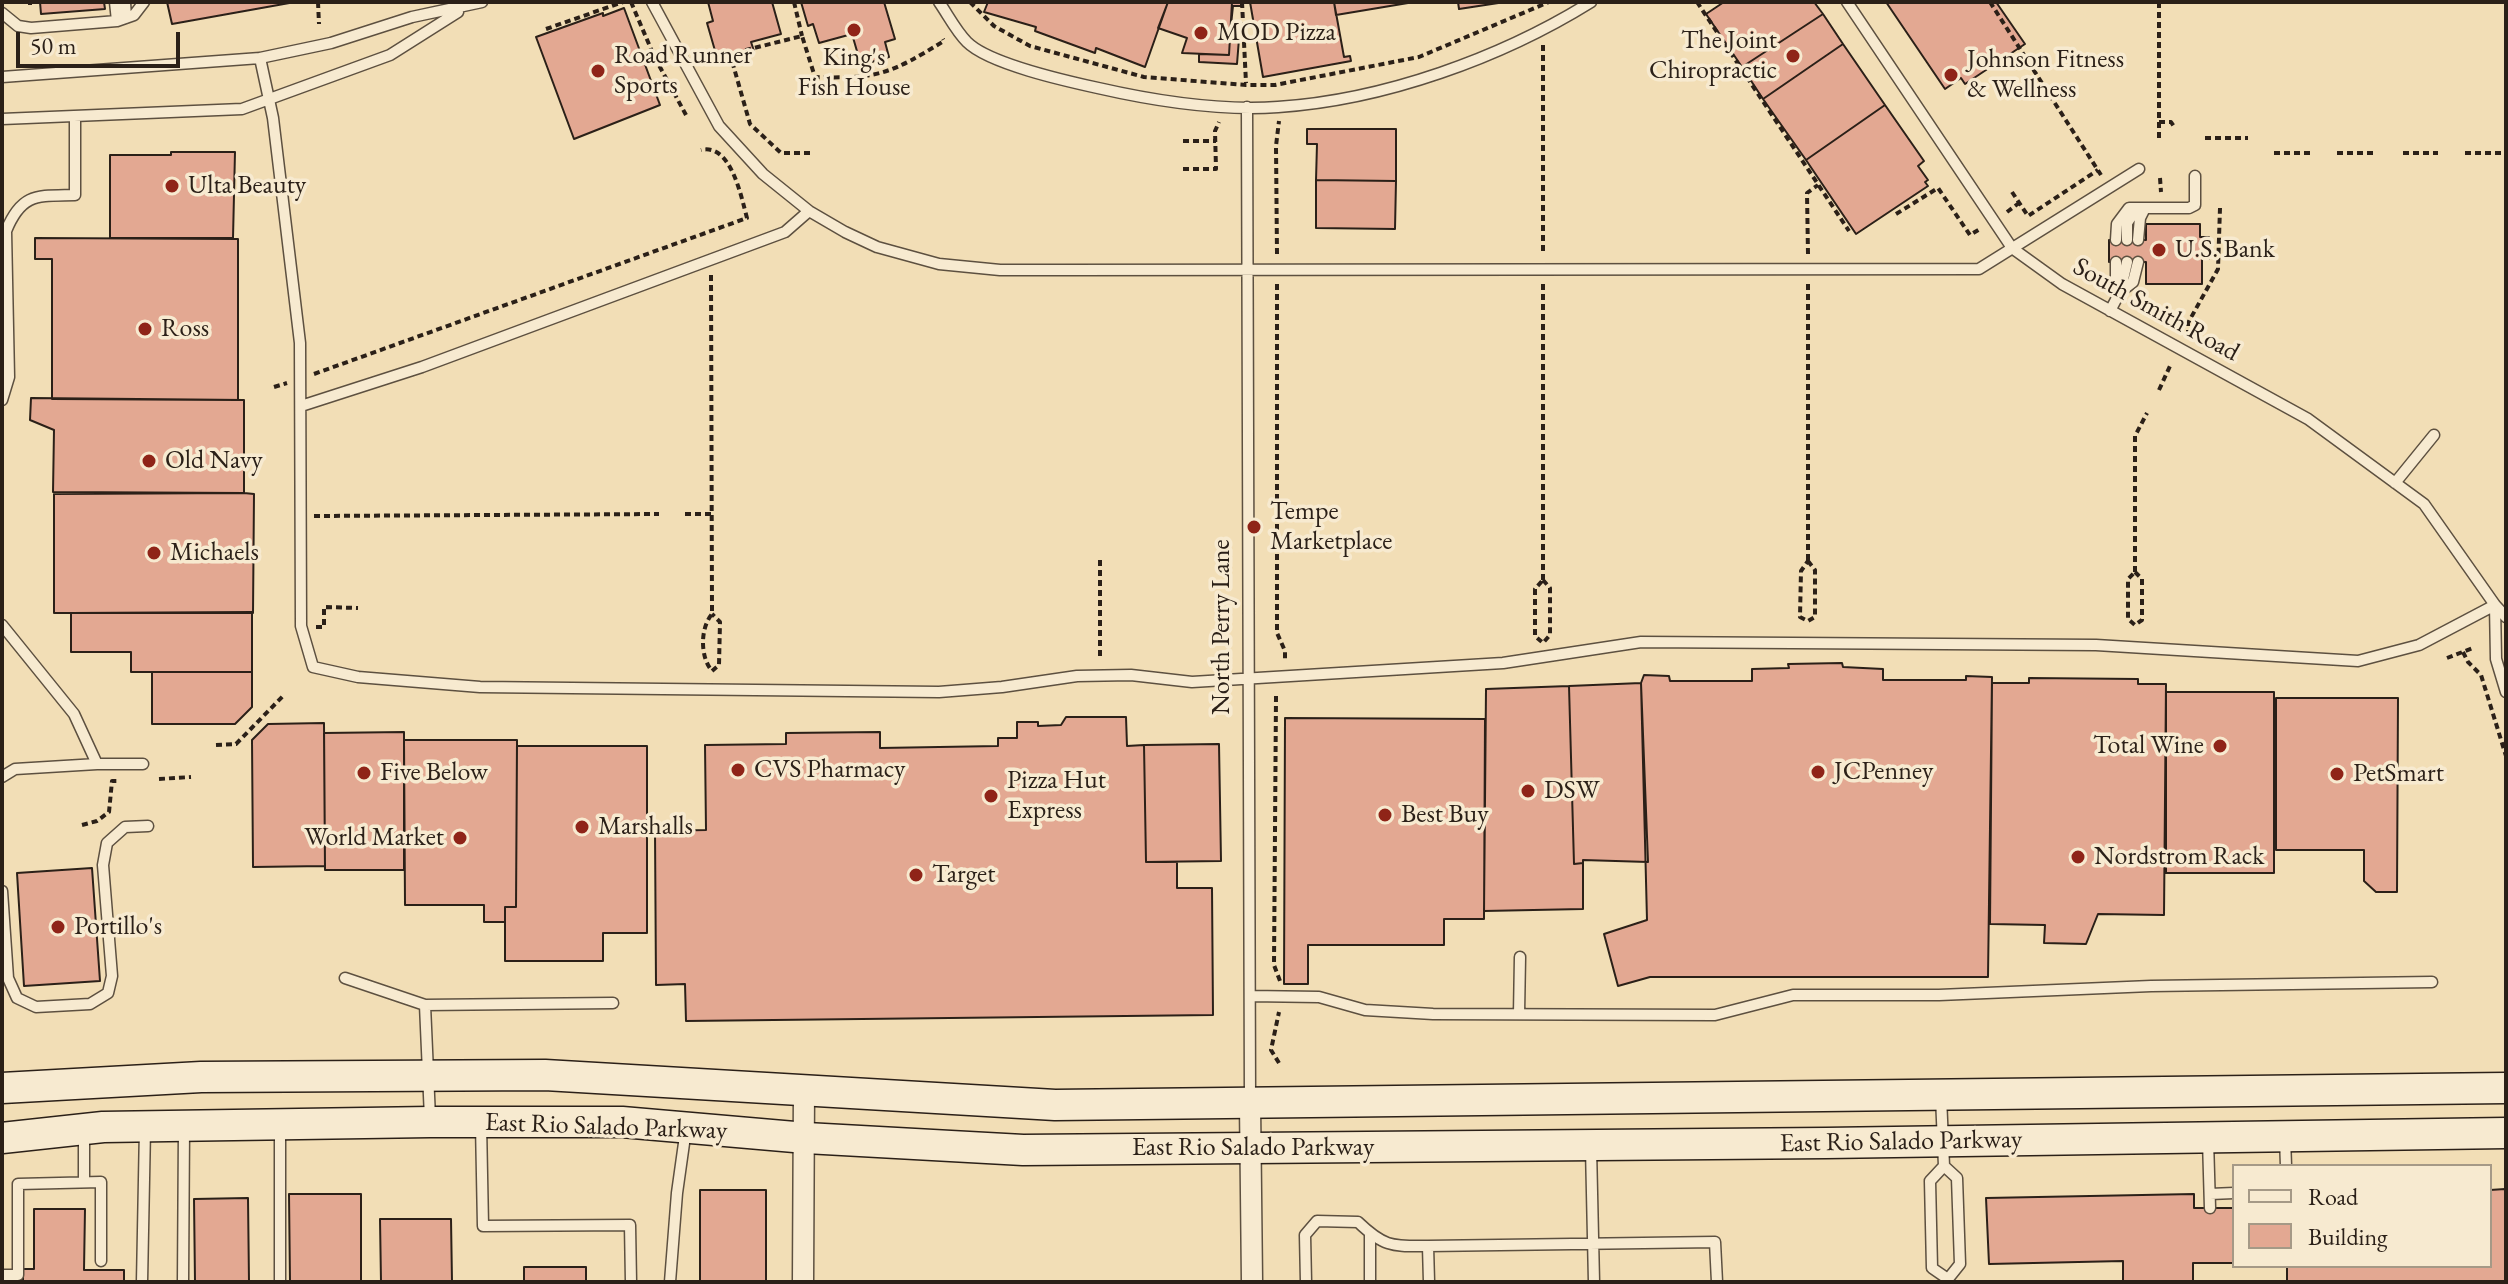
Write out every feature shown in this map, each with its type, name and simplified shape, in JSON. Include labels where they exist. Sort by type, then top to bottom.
[{"type":"main road","name":"East Rio Salado Parkway","points":[[2,1088],[201,1077],[545,1075],[1055,1105],[2506,1088]]},
{"type":"main road","name":"East Rio Salado Parkway","points":[[2,1138],[145,1126],[622,1122],[806,1138],[1023,1150],[1591,1145],[1943,1154],[2208,1138],[2286,1151],[2506,1133]]},
{"type":"street","points":[[803,1282],[804,1089]]},
{"type":"street","name":"North Perry Lane","points":[[1250,1104],[1252,1282]]},
{"type":"lane","points":[[115,2],[121,20]]},
{"type":"lane","points":[[121,20],[125,2]]},
{"type":"lane","points":[[2,77],[260,58],[331,43],[412,17],[482,2]]},
{"type":"lane","points":[[652,2],[719,126],[763,174],[809,211],[845,232],[877,247],[939,264],[1000,270],[1979,269],[2139,169]]},
{"type":"lane","points":[[939,2],[968,43],[1028,71],[1122,93],[1247,107],[1278,107],[1342,99],[1439,75],[1543,31],[1591,2]]},
{"type":"lane","name":"South Smith Road","points":[[1847,2],[2012,248],[2062,284],[2308,419],[2424,504],[2506,617]]},
{"type":"lane","points":[[2,13],[18,26],[31,28],[121,20],[139,5]]},
{"type":"lane","points":[[2,119],[242,109],[390,55],[466,7]]},
{"type":"lane","points":[[260,58],[270,98],[300,343],[301,626],[313,667],[358,677],[480,687],[939,692],[1088,675],[1131,675],[1192,682],[1248,676],[1503,663],[1641,642],[2096,645],[2358,661],[2419,645],[2495,605],[2496,659],[2506,692]]},
{"type":"lane","name":"North Perry Lane","points":[[1247,107],[1250,1104]]},
{"type":"lane","points":[[2,400],[9,377],[6,231],[14,211],[36,196],[75,195],[75,116]]},
{"type":"lane","points":[[2141,208],[2140,218],[2127,240],[2117,224],[2129,208],[2141,208],[2189,208],[2195,205],[2195,176]]},
{"type":"lane","points":[[301,406],[422,367],[785,232],[809,211]]},
{"type":"lane","points":[[2110,311],[2120,292],[2127,262]]},
{"type":"lane","points":[[2395,483],[2434,435]]},
{"type":"lane","points":[[2,625],[74,714],[97,764]]},
{"type":"lane","points":[[2,777],[15,769],[143,764]]},
{"type":"lane","points":[[2,891],[8,978],[17,998],[36,1007],[90,1004],[108,993],[112,976],[103,865],[107,843],[125,827],[148,826]]},
{"type":"lane","points":[[1519,1014],[1520,957]]},
{"type":"lane","points":[[345,978],[425,1005],[613,1003]]},
{"type":"lane","points":[[1250,996],[1319,997],[1365,1010],[1433,1014],[1715,1015],[1793,995],[1939,995],[2151,986],[2432,982]]},
{"type":"lane","points":[[425,1005],[430,1122]]},
{"type":"lane","points":[[1941,1095],[1943,1154],[1930,1181],[1932,1268],[1948,1280],[1960,1264],[1957,1178],[1943,1154]]},
{"type":"lane","points":[[480,1122],[483,1226],[630,1225],[631,1282]]},
{"type":"lane","points":[[279,1124],[280,1282]]},
{"type":"lane","points":[[142,1282],[145,1126]]},
{"type":"lane","points":[[183,1282],[184,1126]]},
{"type":"lane","points":[[670,1282],[686,1128]]},
{"type":"lane","points":[[84,1129],[84,1182]]},
{"type":"lane","points":[[2208,1138],[2210,1208]]},
{"type":"lane","points":[[1591,1145],[1594,1282]]},
{"type":"lane","points":[[2,1275],[18,1275],[18,1184],[101,1182],[101,1261]]},
{"type":"lane","points":[[2210,1194],[2232,1193]]},
{"type":"lane","points":[[1306,1282],[1305,1235],[1317,1221],[1358,1222],[1389,1246],[1715,1242],[1717,1282]]},
{"type":"lane","points":[[1370,1234],[1370,1282]]},
{"type":"lane","points":[[1428,1246],[1429,1282]]},
{"type":"path","points":[[318,2],[319,24]]},
{"type":"path","points":[[546,29],[607,5],[623,2]]},
{"type":"path","points":[[631,2],[654,56],[686,115]]},
{"type":"path","points":[[794,2],[815,77],[859,78],[886,73],[944,41],[936,28]]},
{"type":"path","points":[[1242,2],[1247,107]]},
{"type":"path","points":[[973,3],[994,26],[1030,46],[1144,77],[1275,85],[1419,57],[1549,2]]},
{"type":"path","points":[[1697,2],[1849,231]]},
{"type":"path","points":[[1990,2],[2102,176]]},
{"type":"path","points":[[2159,2],[2159,139]]},
{"type":"path","points":[[802,36],[730,54],[750,124],[781,153],[810,153]]},
{"type":"path","points":[[1543,44],[1543,254]]},
{"type":"path","points":[[1277,254],[1276,146],[1279,121]]},
{"type":"path","points":[[1183,169],[1216,169],[1219,122]]},
{"type":"path","points":[[2159,122],[2171,122],[2175,128]]},
{"type":"path","points":[[2205,138],[2248,138]]},
{"type":"path","points":[[1183,141],[1216,141]]},
{"type":"path","points":[[274,387],[747,218],[734,172],[716,150],[701,150]]},
{"type":"path","points":[[2274,153],[2310,153]]},
{"type":"path","points":[[2337,153],[2373,153]]},
{"type":"path","points":[[2403,153],[2438,153]]},
{"type":"path","points":[[2465,153],[2501,153]]},
{"type":"path","points":[[2012,192],[2028,216],[2098,170]]},
{"type":"path","points":[[1808,254],[1807,193],[1818,185]]},
{"type":"path","points":[[1896,214],[1938,188],[1970,235],[1982,228]]},
{"type":"path","points":[[2007,212],[2019,203]]},
{"type":"path","points":[[2188,336],[2188,323],[2218,269],[2220,208]]},
{"type":"path","points":[[708,232],[711,243]]},
{"type":"path","points":[[711,275],[712,614],[704,623],[704,662],[712,671],[719,665],[720,622],[712,614]]},
{"type":"path","points":[[1543,283],[1543,580],[1550,588],[1550,635],[1543,643],[1535,636],[1535,589],[1543,580]]},
{"type":"path","points":[[1277,284],[1277,633],[1285,651],[1285,660]]},
{"type":"path","points":[[1808,284],[1808,561],[1801,571],[1800,617],[1808,621],[1815,617],[1815,570],[1808,561]]},
{"type":"path","points":[[2159,390],[2170,366]]},
{"type":"path","points":[[2135,572],[2142,579],[2142,620],[2135,625],[2128,619],[2128,579],[2135,572],[2135,436],[2147,413]]},
{"type":"path","points":[[299,516],[659,514]]},
{"type":"path","points":[[685,514],[712,514]]},
{"type":"path","points":[[1100,556],[1100,656]]},
{"type":"path","points":[[301,626],[324,627],[324,607],[358,608]]},
{"type":"path","points":[[2447,658],[2473,648]]},
{"type":"path","points":[[2463,652],[2481,675],[2506,756]]},
{"type":"path","points":[[216,745],[236,744],[283,696]]},
{"type":"path","points":[[1276,696],[1274,965],[1280,987]]},
{"type":"path","points":[[159,779],[191,777]]},
{"type":"path","points":[[82,825],[97,821],[109,812],[112,781],[121,781]]},
{"type":"path","points":[[1279,1011],[1279,1024],[1271,1050],[1279,1063]]},
{"type":"building","points":[[40,2],[104,2],[105,9],[41,14]]},
{"type":"building","points":[[167,2],[295,2],[172,24]]},
{"type":"building","points":[[708,2],[772,2],[781,34],[751,42],[754,51],[718,61],[707,23],[713,21]]},
{"type":"building","name":"King's Fish House","points":[[801,2],[884,2],[895,39],[885,42],[889,57],[861,65],[852,34],[819,43],[813,24],[808,26]]},
{"type":"building","points":[[988,2],[1168,2],[1145,67],[1096,48],[1095,53],[1035,31],[1036,27],[984,12]]},
{"type":"building","name":"MOD Pizza","points":[[1168,2],[1232,2],[1229,55],[1182,53],[1187,38],[1158,28]]},
{"type":"building","points":[[1232,2],[1241,2],[1241,6],[1233,6],[1231,25],[1240,26],[1237,64],[1199,62],[1199,54],[1229,55]]},
{"type":"building","points":[[1250,2],[1334,2],[1344,57],[1350,56],[1351,61],[1263,77]]},
{"type":"building","points":[[1334,2],[1414,2],[1336,15]]},
{"type":"building","points":[[1458,2],[1505,2],[1459,9]]},
{"type":"building","points":[[1724,2],[1814,2],[1823,14],[1742,67],[1706,14]]},
{"type":"building","points":[[1886,2],[1996,2],[2025,44],[1965,84],[1961,78],[1945,89]]},
{"type":"building","name":"Road Runner Sports","points":[[624,8],[660,105],[574,139],[536,37]]},
{"type":"building","name":"The Joint Chiropractic","points":[[1823,14],[1843,44],[1763,99],[1742,67]]},
{"type":"building","points":[[1843,44],[1885,105],[1806,160],[1763,99]]},
{"type":"building","points":[[1885,105],[1924,161],[1918,166],[1928,180],[1925,182],[1928,186],[1856,234],[1806,160]]},
{"type":"building","points":[[1307,129],[1396,129],[1396,181],[1316,180],[1317,144],[1307,144]]},
{"type":"building","name":"Ulta Beauty","points":[[171,152],[235,152],[233,238],[110,238],[110,155],[171,155]]},
{"type":"building","points":[[1316,180],[1396,181],[1395,229],[1316,228]]},
{"type":"building","name":"U.S. Bank","points":[[2146,224],[2200,224],[2200,237],[2209,237],[2209,259],[2202,259],[2202,284],[2146,284],[2146,262],[2109,262],[2109,240],[2146,240]]},
{"type":"building","name":"Ross","points":[[35,238],[238,239],[238,400],[52,399],[52,259],[35,259]]},
{"type":"building","name":"Old Navy","points":[[31,398],[244,400],[244,493],[53,492],[54,430],[30,420]]},
{"type":"building","name":"Michaels","points":[[54,494],[254,494],[253,613],[54,613]]},
{"type":"building","points":[[252,612],[252,672],[131,672],[131,652],[71,652],[71,613]]},
{"type":"building","name":"JCPenney","points":[[1842,663],[1843,667],[1883,669],[1883,680],[1992,677],[1988,977],[1650,977],[1618,986],[1604,934],[1647,920],[1641,683],[1644,675],[1669,676],[1670,681],[1752,681],[1752,669],[1789,668],[1788,664]]},
{"type":"building","points":[[152,672],[252,672],[252,707],[235,724],[152,724]]},
{"type":"building","name":"Nordstrom Rack","points":[[2029,678],[2138,679],[2138,684],[2166,684],[2164,915],[2098,914],[2086,944],[2044,943],[2045,925],[1990,924],[1992,683],[2029,683]]},
{"type":"building","points":[[1641,683],[1648,862],[1583,860],[1583,863],[1574,864],[1569,686]]},
{"type":"building","name":"DSW","points":[[1569,686],[1574,864],[1583,863],[1583,909],[1484,911],[1486,689]]},
{"type":"building","name":"Total Wine","points":[[2166,692],[2274,692],[2274,873],[2166,873]]},
{"type":"building","name":"PetSmart","points":[[2276,698],[2398,698],[2397,892],[2376,892],[2364,881],[2364,850],[2276,850]]},
{"type":"building","name":"Target","points":[[1066,717],[1126,717],[1127,746],[1144,745],[1146,862],[1177,862],[1177,888],[1212,888],[1213,1015],[686,1021],[685,984],[656,985],[655,831],[706,830],[705,745],[786,744],[786,733],[880,732],[880,748],[998,746],[998,738],[1017,738],[1017,722],[1038,722],[1038,726],[1061,725]]},
{"type":"building","name":"Best Buy","points":[[1285,718],[1485,719],[1484,919],[1444,919],[1444,945],[1308,945],[1308,984],[1284,984]]},
{"type":"building","points":[[324,723],[325,866],[253,867],[252,740],[268,724]]},
{"type":"building","name":"Five Below","points":[[404,732],[404,870],[325,870],[324,733]]},
{"type":"building","name":"World Market","points":[[404,740],[517,740],[516,907],[505,907],[505,922],[484,922],[484,905],[405,905]]},
{"type":"building","points":[[1219,744],[1221,861],[1146,862],[1144,745]]},
{"type":"building","name":"Marshalls","points":[[517,746],[647,746],[647,933],[603,933],[603,961],[505,961],[505,907],[516,907]]},
{"type":"building","name":"Portillo's","points":[[92,868],[100,981],[24,986],[17,873]]},
{"type":"building","points":[[2505,1189],[2506,1282],[2287,1282],[2287,1268],[2492,1268],[2492,1190]]},
{"type":"building","points":[[700,1190],[766,1190],[766,1282],[700,1282]]},
{"type":"building","points":[[289,1194],[361,1194],[361,1282],[290,1282]]},
{"type":"building","points":[[2194,1194],[2194,1208],[2232,1208],[2232,1263],[2193,1263],[2193,1282],[2123,1282],[2123,1261],[1989,1264],[1986,1198]]},
{"type":"building","points":[[248,1198],[249,1282],[195,1282],[194,1199]]},
{"type":"building","points":[[34,1209],[85,1209],[84,1270],[124,1270],[124,1282],[23,1282],[23,1269],[34,1269]]},
{"type":"building","points":[[380,1219],[451,1219],[452,1282],[381,1282]]},
{"type":"building","points":[[524,1267],[586,1267],[586,1282],[524,1282]]},
{"type":"place","name":"King's Fish House","points":[[854,30]]},
{"type":"place","name":"MOD Pizza","points":[[1201,33]]},
{"type":"place","name":"The Joint Chiropractic","points":[[1793,56]]},
{"type":"place","name":"Road Runner Sports","points":[[598,71]]},
{"type":"place","name":"Johnson Fitness & Wellness","points":[[1951,75]]},
{"type":"place","name":"Ulta Beauty","points":[[172,186]]},
{"type":"place","name":"U.S. Bank","points":[[2159,250]]},
{"type":"place","name":"Ross","points":[[145,329]]},
{"type":"place","name":"Old Navy","points":[[149,461]]},
{"type":"place","name":"Tempe Marketplace","points":[[1254,527]]},
{"type":"place","name":"Michaels","points":[[154,553]]},
{"type":"place","name":"Total Wine","points":[[2220,746]]},
{"type":"place","name":"CVS Pharmacy","points":[[738,770]]},
{"type":"place","name":"JCPenney","points":[[1818,772]]},
{"type":"place","name":"Five Below","points":[[364,773]]},
{"type":"place","name":"PetSmart","points":[[2337,774]]},
{"type":"place","name":"DSW","points":[[1528,791]]},
{"type":"place","name":"Pizza Hut Express","points":[[991,796]]},
{"type":"place","name":"Best Buy","points":[[1385,815]]},
{"type":"place","name":"Marshalls","points":[[582,827]]},
{"type":"place","name":"World Market","points":[[460,838]]},
{"type":"place","name":"Nordstrom Rack","points":[[2078,857]]},
{"type":"place","name":"Target","points":[[916,875]]},
{"type":"place","name":"Portillo's","points":[[58,927]]}]
